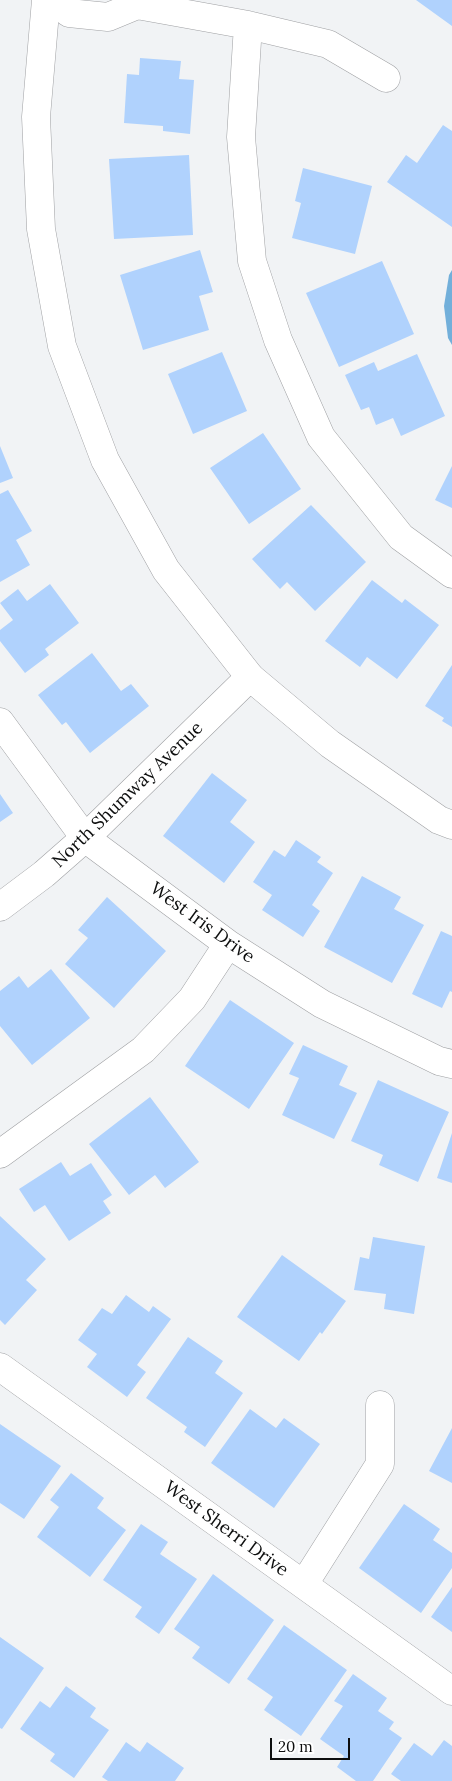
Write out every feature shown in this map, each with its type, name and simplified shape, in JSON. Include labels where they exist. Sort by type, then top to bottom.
[{"type":"street","points":[[46,0],[36,117],[41,229],[62,346],[105,460],[166,570],[250,677],[330,744],[439,820],[452,825]]},
{"type":"street","points":[[52,0],[69,13],[108,16],[133,2],[248,25],[328,44],[386,78]]},
{"type":"street","points":[[248,25],[241,137],[252,261],[278,340],[321,437],[401,536],[452,574]]},
{"type":"street","name":"North Shumway Avenue","points":[[0,907],[44,874],[85,838],[250,677]]},
{"type":"street","name":"West Iris Drive","points":[[0,722],[85,838],[228,944],[322,1004],[440,1061],[452,1064]]},
{"type":"street","points":[[0,1154],[143,1050],[192,999],[228,944]]},
{"type":"street","name":"West Sherri Drive","points":[[0,1367],[452,1691]]},
{"type":"street","points":[[304,1584],[380,1464],[380,1405]]},
{"type":"water","points":[[452,270],[452,345],[448,338],[444,306],[449,275]]},
{"type":"building","points":[[416,0],[452,0],[452,26]]},
{"type":"building","points":[[140,58],[181,61],[179,79],[194,80],[190,134],[163,131],[163,126],[124,123],[127,74],[139,75]]},
{"type":"building","points":[[443,125],[452,131],[452,227],[387,182],[406,155],[417,163]]},
{"type":"building","points":[[189,155],[193,235],[114,239],[109,159]]},
{"type":"building","points":[[303,168],[372,186],[355,254],[292,238],[301,203],[295,201]]},
{"type":"building","points":[[200,250],[213,292],[199,296],[209,330],[143,350],[120,275]]},
{"type":"building","points":[[382,261],[414,334],[339,367],[306,293]]},
{"type":"building","points":[[222,352],[247,411],[193,434],[168,374]]},
{"type":"building","points":[[417,354],[445,416],[401,436],[393,418],[376,425],[369,407],[361,410],[345,375],[374,362],[378,371]]},
{"type":"building","points":[[263,433],[301,489],[249,524],[210,468]]},
{"type":"building","points":[[0,446],[13,478],[0,483]]},
{"type":"building","points":[[452,466],[452,508],[435,500]]},
{"type":"building","points":[[8,490],[32,531],[16,540],[30,565],[0,582],[0,494]]},
{"type":"building","points":[[311,505],[366,562],[315,611],[287,582],[280,589],[252,559]]},
{"type":"building","points":[[372,580],[402,603],[405,599],[439,625],[397,679],[367,657],[360,667],[325,641]]},
{"type":"building","points":[[50,584],[79,623],[45,649],[49,655],[25,673],[0,641],[0,630],[13,620],[0,603],[18,589],[27,601]]},
{"type":"building","points":[[92,653],[121,691],[131,684],[149,706],[90,753],[66,722],[62,725],[38,695]]},
{"type":"building","points":[[452,665],[452,727],[442,721],[444,718],[425,706]]},
{"type":"building","points":[[212,773],[247,800],[230,822],[255,842],[224,883],[163,836]]},
{"type":"building","points":[[0,794],[13,813],[0,822]]},
{"type":"building","points":[[296,840],[321,857],[317,862],[333,873],[312,905],[320,911],[303,937],[262,910],[272,895],[253,882],[274,850],[285,857]]},
{"type":"building","points":[[362,876],[401,897],[394,909],[424,925],[392,983],[324,947]]},
{"type":"building","points":[[107,897],[166,951],[114,1008],[65,964],[88,938],[78,930]]},
{"type":"building","points":[[441,931],[452,936],[452,992],[450,991],[442,1008],[412,994]]},
{"type":"building","points":[[51,969],[90,1018],[32,1065],[0,1026],[0,991],[19,976],[28,988]]},
{"type":"building","points":[[230,1000],[294,1043],[249,1109],[185,1066]]},
{"type":"building","points":[[303,1045],[348,1066],[339,1085],[357,1093],[334,1139],[282,1115],[299,1078],[289,1074]]},
{"type":"building","points":[[378,1080],[449,1112],[418,1182],[379,1165],[383,1155],[351,1141]]},
{"type":"building","points":[[150,1097],[199,1162],[165,1188],[155,1175],[129,1195],[89,1144]]},
{"type":"building","points":[[452,1133],[452,1183],[437,1178]]},
{"type":"building","points":[[61,1162],[70,1176],[91,1163],[112,1195],[103,1201],[111,1213],[69,1241],[45,1205],[34,1212],[19,1189]]},
{"type":"building","points":[[0,1216],[46,1259],[26,1280],[37,1290],[5,1325],[0,1320]]},
{"type":"building","points":[[373,1237],[425,1246],[414,1314],[384,1309],[386,1294],[354,1290],[360,1257],[369,1259]]},
{"type":"building","points":[[282,1255],[346,1301],[299,1361],[237,1317]]},
{"type":"building","points":[[126,1295],[149,1312],[153,1306],[171,1319],[137,1365],[146,1372],[127,1397],[87,1367],[97,1354],[78,1340],[102,1308],[112,1314]]},
{"type":"building","points":[[188,1337],[223,1361],[215,1373],[243,1393],[205,1447],[184,1432],[187,1427],[146,1398]]},
{"type":"building","points":[[250,1409],[276,1428],[284,1418],[320,1444],[274,1508],[211,1463]]},
{"type":"building","points":[[0,1424],[61,1466],[24,1519],[0,1503]]},
{"type":"building","points":[[452,1428],[452,1483],[429,1471]]},
{"type":"building","points":[[71,1473],[104,1498],[97,1508],[126,1530],[90,1577],[37,1537],[59,1507],[50,1500]]},
{"type":"building","points":[[404,1504],[440,1529],[433,1540],[452,1553],[452,1568],[421,1613],[359,1568]]},
{"type":"building","points":[[141,1524],[168,1542],[160,1554],[197,1579],[159,1634],[135,1617],[142,1607],[103,1580]]},
{"type":"building","points":[[213,1574],[274,1620],[229,1684],[192,1658],[200,1647],[174,1629]]},
{"type":"building","points":[[452,1587],[452,1632],[431,1617]]},
{"type":"building","points":[[284,1625],[347,1670],[301,1736],[264,1710],[273,1697],[247,1679]]},
{"type":"building","points":[[0,1637],[44,1668],[2,1729],[0,1728]]},
{"type":"building","points":[[353,1674],[387,1698],[378,1711],[394,1722],[389,1729],[402,1738],[373,1781],[356,1781],[337,1767],[344,1756],[320,1739],[343,1706],[334,1701]]},
{"type":"building","points":[[66,1686],[96,1708],[90,1717],[109,1730],[74,1778],[50,1761],[55,1754],[20,1729],[40,1701],[50,1708]]},
{"type":"building","points":[[444,1740],[452,1746],[452,1781],[401,1781],[391,1774],[414,1743],[432,1756]]},
{"type":"building","points":[[126,1742],[140,1752],[147,1742],[184,1768],[175,1781],[108,1781],[102,1777]]}]
